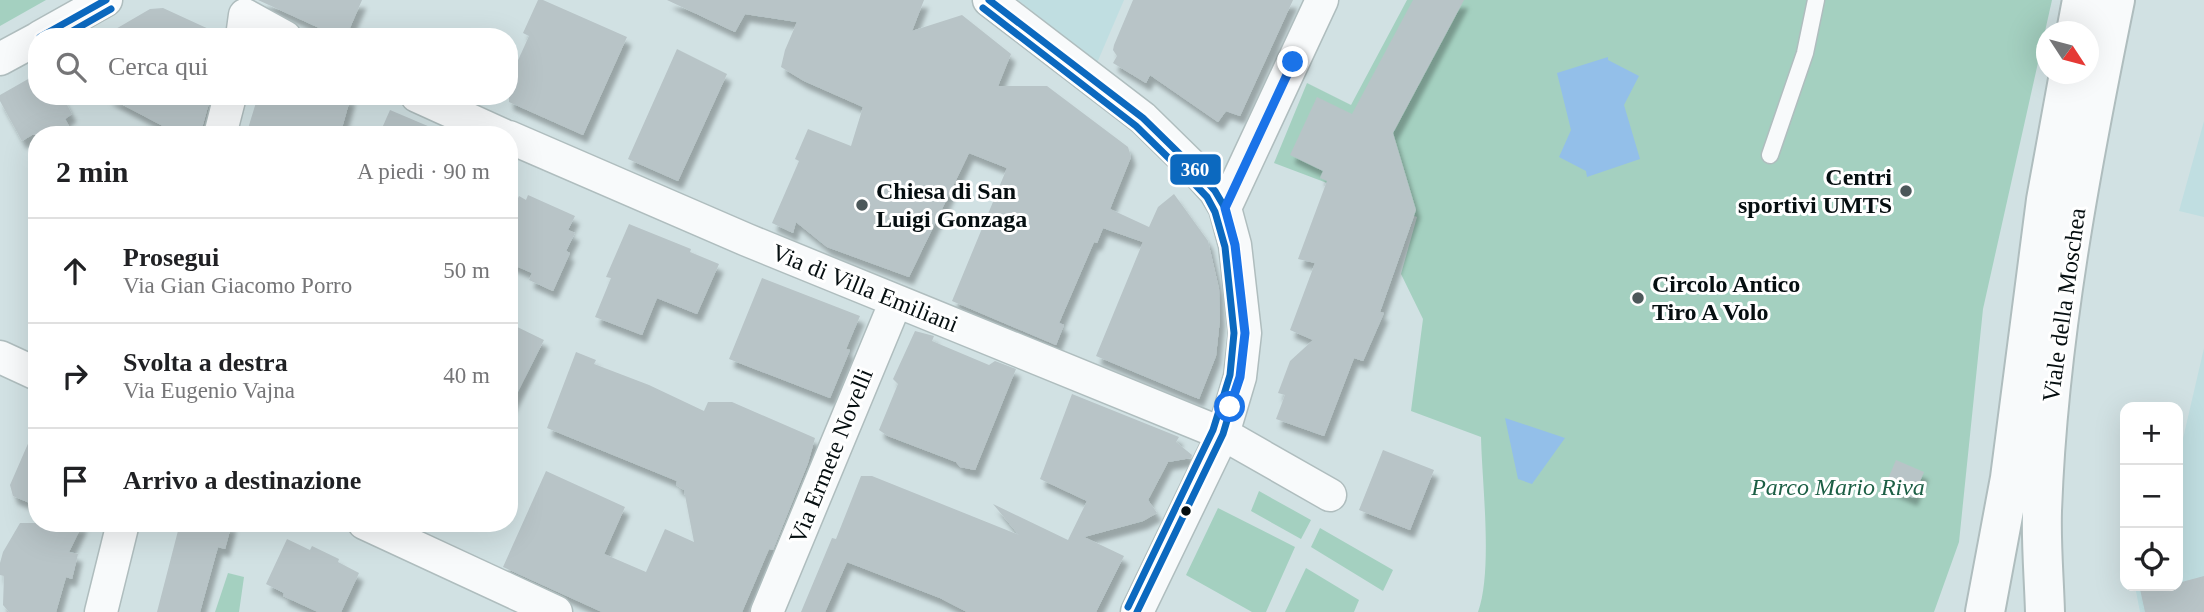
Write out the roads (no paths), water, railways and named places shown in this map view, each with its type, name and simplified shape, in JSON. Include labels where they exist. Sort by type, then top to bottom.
[{"type":"main road","points":[[2079,21],[2082,0]]},
{"type":"main road","name":"Viale della Moschea","points":[[2045,612],[2043,479],[2056,348],[2084,160],[2115,0]]},
{"type":"main road","name":"Viale della Moschea","points":[[1985,612],[2010,478],[2046,200],[2066,84]]},
{"type":"street","points":[[56,28],[106,0]]},
{"type":"street","points":[[989,0],[1143,118],[1194,168],[1215,191],[1225,208],[1235,245],[1245,333],[1240,377],[1223,434],[1137,612]]},
{"type":"street","points":[[1225,208],[1321,0]]},
{"type":"street","points":[[241,13],[268,28]]},
{"type":"street","points":[[0,59],[28,44]]},
{"type":"street","points":[[222,126],[228,105]]},
{"type":"street","points":[[438,105],[483,126]]},
{"type":"street","name":"Via di Villa Emiliani","points":[[518,141],[723,230],[1223,434],[1331,495]]},
{"type":"street","name":"Via Ermete Novelli","points":[[766,612],[896,301]]},
{"type":"street","points":[[0,357],[28,370]]},
{"type":"street","points":[[101,612],[121,532]]},
{"type":"street","points":[[381,532],[521,604],[556,612]]},
{"type":"lane","points":[[1770,155],[1805,53],[1816,0]]},
{"type":"water","points":[[1608,57],[1608,60],[1639,76],[1624,105],[1640,159],[1587,177],[1586,171],[1559,157],[1571,130],[1557,73]]},
{"type":"water","points":[[1505,418],[1565,438],[1532,484],[1518,479]]},
{"type":"place","name":"Centri sportivi UMTS","points":[[1906,191]]},
{"type":"place","name":"Chiesa di San Luigi Gonzaga","points":[[862,205]]},
{"type":"place","name":"Circolo Antico Tiro A Volo","points":[[1638,298]]},
{"type":"park label","name":"Parco Mario Riva","points":[[1838,487]]}]
